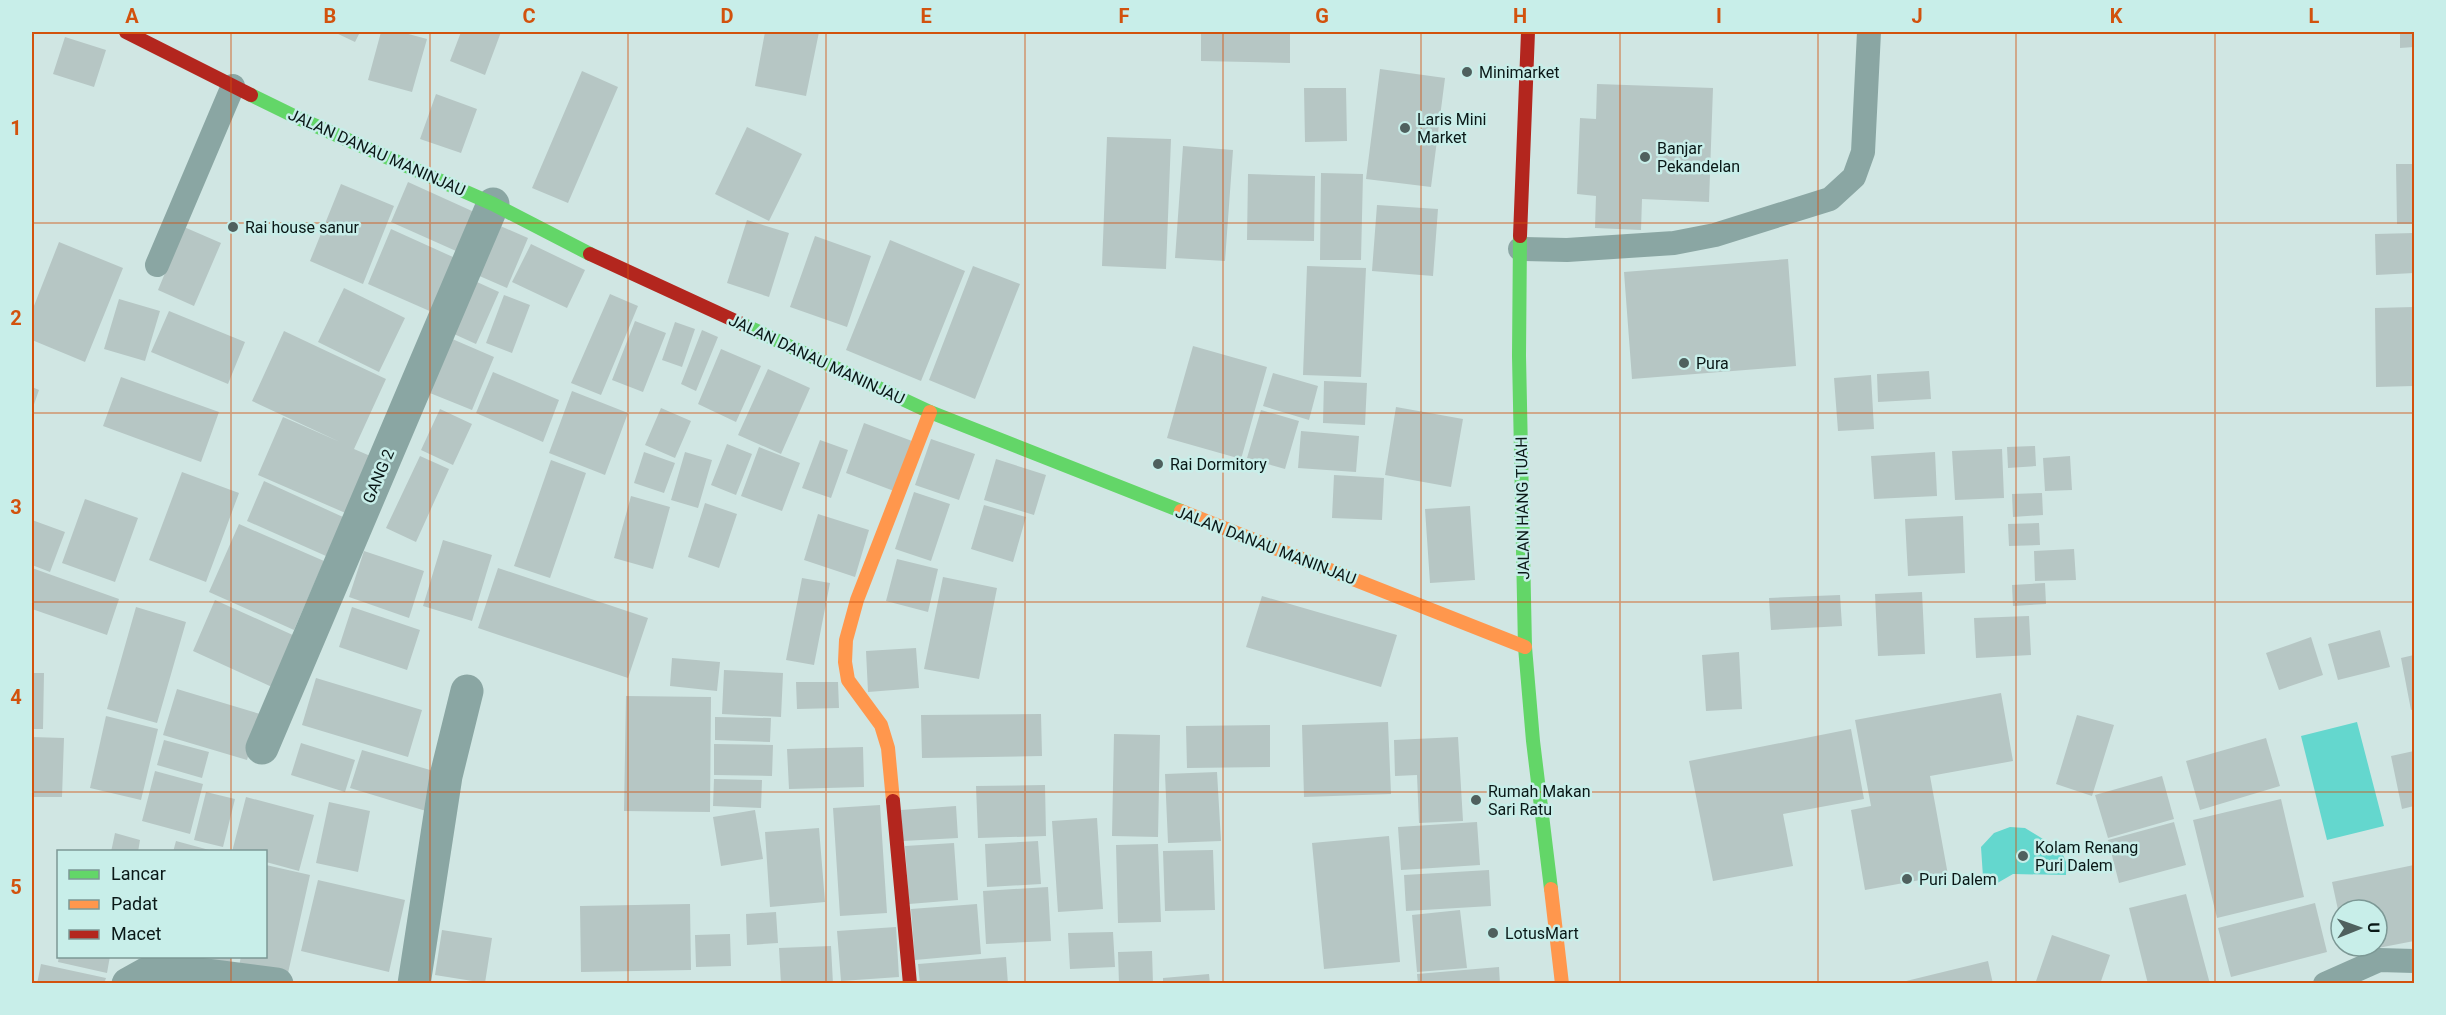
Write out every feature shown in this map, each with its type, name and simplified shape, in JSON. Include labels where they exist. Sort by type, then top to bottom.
[{"type":"street","name":"JALAN DANAU MANINJAU","points":[[126,32],[298,118],[494,204],[576,247],[930,412],[1525,647]]},
{"type":"street","name":"JALAN HANG TUAH","points":[[1528,32],[1520,249],[1519,356],[1525,647],[1533,741],[1562,984]]},
{"type":"street","name":"GANG 2","points":[[262,748],[494,204]]},
{"type":"street","points":[[910,984],[888,748],[881,725],[848,680],[845,662],[850,620],[930,412]]},
{"type":"street","points":[[414,984],[446,776],[467,691]]},
{"type":"street","points":[[128,984],[161,969],[277,984]]},
{"type":"lane","points":[[1520,249],[1568,250],[1674,243],[1715,235],[1830,199],[1854,177],[1863,152],[1869,32]]},
{"type":"lane","points":[[157,266],[233,86]]},
{"type":"lane","points":[[2325,984],[2379,960],[2415,961]]},
{"type":"water","points":[[2357,722],[2384,826],[2327,840],[2301,736]]},
{"type":"water","name":"Kolam Renang Puri Dalem","points":[[2010,827],[2025,828],[2061,850],[2066,862],[2066,875],[2013,874],[1994,885],[1983,877],[1981,847],[1994,833]]},
{"type":"building","points":[[334,32],[360,32],[355,42]]},
{"type":"building","points":[[381,32],[401,32],[427,39],[412,92],[368,80]]},
{"type":"building","points":[[461,32],[501,32],[485,75],[450,61]]},
{"type":"building","points":[[765,32],[819,32],[806,96],[755,86]]},
{"type":"building","points":[[1201,32],[1290,32],[1290,63],[1201,61]]},
{"type":"building","points":[[2400,32],[2414,32],[2414,47],[2400,48]]},
{"type":"building","points":[[65,37],[106,50],[94,87],[53,74]]},
{"type":"building","name":"Laris Mini Market","points":[[1380,69],[1445,78],[1431,187],[1366,179]]},
{"type":"building","points":[[582,71],[618,87],[568,203],[532,188]]},
{"type":"building","name":"Banjar Pekandelan","points":[[1597,84],[1713,88],[1709,202],[1642,199],[1641,230],[1595,228],[1596,196],[1577,194],[1580,118],[1596,119]]},
{"type":"building","points":[[1304,88],[1346,88],[1347,141],[1305,142]]},
{"type":"building","points":[[436,94],[477,109],[461,153],[420,139]]},
{"type":"building","points":[[747,127],[802,154],[769,221],[715,194]]},
{"type":"building","points":[[1107,137],[1171,139],[1166,269],[1102,266]]},
{"type":"building","points":[[1183,146],[1233,150],[1225,261],[1175,258]]},
{"type":"building","points":[[2396,164],[2414,164],[2414,224],[2397,224]]},
{"type":"building","points":[[1321,173],[1363,174],[1361,260],[1320,260]]},
{"type":"building","points":[[1248,174],[1315,176],[1314,241],[1247,240]]},
{"type":"building","points":[[408,182],[483,216],[465,255],[391,222]]},
{"type":"building","points":[[341,184],[394,206],[363,284],[310,261]]},
{"type":"building","points":[[1377,205],[1438,209],[1433,276],[1372,271]]},
{"type":"building","points":[[747,220],[789,233],[769,297],[727,283]]},
{"type":"building","points":[[489,221],[528,238],[507,288],[468,271]]},
{"type":"building","points":[[184,227],[221,243],[194,306],[158,290]]},
{"type":"building","points":[[391,229],[464,262],[441,316],[368,284]]},
{"type":"building","points":[[2414,233],[2414,273],[2376,275],[2375,234]]},
{"type":"building","points":[[815,236],[871,256],[847,327],[790,307]]},
{"type":"building","points":[[890,240],[965,271],[921,381],[846,350]]},
{"type":"building","points":[[59,242],[123,268],[85,362],[32,340],[32,311]]},
{"type":"building","points":[[531,244],[585,270],[567,308],[512,282]]},
{"type":"building","points":[[1788,259],[1796,366],[1632,379],[1624,272]]},
{"type":"building","points":[[973,266],[1020,284],[975,399],[929,380]]},
{"type":"building","points":[[1307,266],[1366,268],[1361,377],[1303,375]]},
{"type":"building","points":[[466,277],[499,292],[476,344],[443,329]]},
{"type":"building","points":[[344,288],[405,318],[379,372],[318,342]]},
{"type":"building","points":[[610,294],[638,306],[601,395],[571,383]]},
{"type":"building","points":[[504,295],[530,305],[512,353],[486,343]]},
{"type":"building","points":[[119,299],[160,311],[145,361],[104,349]]},
{"type":"building","points":[[2414,307],[2414,386],[2376,387],[2375,308]]},
{"type":"building","points":[[169,311],[245,342],[228,384],[151,352]]},
{"type":"building","points":[[635,321],[666,333],[643,392],[612,380]]},
{"type":"building","points":[[675,322],[695,329],[682,367],[662,360]]},
{"type":"building","points":[[702,330],[718,337],[696,391],[681,384]]},
{"type":"building","points":[[284,331],[386,379],[354,449],[375,458],[350,515],[258,475],[283,417],[340,442],[252,401]]},
{"type":"building","points":[[443,335],[494,357],[472,410],[420,389]]},
{"type":"building","points":[[1193,346],[1267,367],[1241,459],[1167,438]]},
{"type":"building","points":[[721,349],[761,366],[736,422],[698,404]]},
{"type":"building","points":[[768,369],[810,388],[781,454],[738,435]]},
{"type":"building","points":[[1929,371],[1931,399],[1878,402],[1877,374]]},
{"type":"building","points":[[493,372],[559,400],[543,442],[476,413]]},
{"type":"building","points":[[1273,373],[1318,386],[1309,420],[1263,406]]},
{"type":"building","points":[[1871,375],[1874,429],[1838,431],[1834,378]]},
{"type":"building","points":[[121,377],[219,412],[201,462],[103,426]]},
{"type":"building","points":[[1324,381],[1367,383],[1365,425],[1323,423]]},
{"type":"building","points":[[32,387],[39,390],[32,410]]},
{"type":"building","points":[[572,391],[628,413],[605,475],[549,453]]},
{"type":"building","points":[[1396,407],[1463,419],[1451,487],[1385,475]]},
{"type":"building","points":[[661,408],[691,421],[675,458],[645,445]]},
{"type":"building","points":[[440,409],[472,424],[453,465],[421,450]]},
{"type":"building","points":[[1261,410],[1299,421],[1285,469],[1247,458]]},
{"type":"building","points":[[864,423],[912,441],[894,491],[846,473]]},
{"type":"building","points":[[1301,431],[1359,436],[1356,472],[1298,468]]},
{"type":"building","points":[[931,439],[975,454],[959,500],[915,485]]},
{"type":"building","points":[[820,440],[848,450],[831,498],[802,488]]},
{"type":"building","points":[[727,444],[752,454],[736,495],[711,485]]},
{"type":"building","points":[[2035,446],[2036,466],[2008,468],[2007,447]]},
{"type":"building","points":[[759,447],[800,463],[782,511],[741,496]]},
{"type":"building","points":[[2002,449],[2004,498],[1955,500],[1952,451]]},
{"type":"building","points":[[644,452],[675,463],[664,493],[634,483]]},
{"type":"building","points":[[685,452],[712,460],[698,508],[671,500]]},
{"type":"building","points":[[1935,452],[1937,496],[1874,499],[1871,456]]},
{"type":"building","points":[[420,456],[449,469],[416,542],[386,528]]},
{"type":"building","points":[[2070,456],[2072,490],[2045,491],[2043,458]]},
{"type":"building","points":[[996,459],[1046,475],[1034,515],[984,500]]},
{"type":"building","points":[[551,460],[586,473],[550,578],[514,566]]},
{"type":"building","points":[[182,472],[239,493],[206,582],[149,560]]},
{"type":"building","points":[[1334,475],[1384,478],[1382,520],[1332,518]]},
{"type":"building","points":[[264,481],[343,517],[326,556],[247,521]]},
{"type":"building","points":[[914,492],[950,504],[931,561],[895,549]]},
{"type":"building","points":[[2042,493],[2043,515],[2013,517],[2012,494]]},
{"type":"building","points":[[631,496],[670,507],[653,569],[614,558]]},
{"type":"building","points":[[85,499],[138,518],[115,582],[62,563]]},
{"type":"building","points":[[705,503],[737,514],[719,568],[688,557]]},
{"type":"building","points":[[984,505],[1026,517],[1013,562],[971,549]]},
{"type":"building","points":[[1470,506],[1475,580],[1430,583],[1425,509]]},
{"type":"building","points":[[818,514],[869,530],[855,577],[804,560]]},
{"type":"building","points":[[1963,516],[1965,573],[1908,576],[1905,519]]},
{"type":"building","points":[[32,520],[65,532],[50,572],[32,565]]},
{"type":"building","points":[[2039,523],[2040,545],[2009,546],[2008,524]]},
{"type":"building","points":[[239,524],[324,561],[294,630],[209,592]]},
{"type":"building","points":[[443,540],[492,555],[472,621],[423,606]]},
{"type":"building","points":[[2074,549],[2076,580],[2035,581],[2034,551]]},
{"type":"building","points":[[364,551],[424,571],[409,618],[349,597]]},
{"type":"building","points":[[897,559],[938,569],[928,612],[886,601]]},
{"type":"building","points":[[32,568],[119,599],[107,635],[32,609]]},
{"type":"building","points":[[498,568],[648,618],[628,678],[478,628]]},
{"type":"building","points":[[943,577],[997,588],[979,679],[924,669]]},
{"type":"building","points":[[802,578],[830,583],[814,665],[786,660]]},
{"type":"building","points":[[2045,583],[2046,604],[2013,606],[2012,585]]},
{"type":"building","points":[[1922,592],[1925,654],[1878,656],[1875,594]]},
{"type":"building","points":[[1840,595],[1842,626],[1771,630],[1769,598]]},
{"type":"building","points":[[1262,596],[1397,635],[1381,687],[1246,647]]},
{"type":"building","points":[[215,600],[295,636],[272,687],[193,651]]},
{"type":"building","points":[[136,607],[186,622],[157,723],[107,709]]},
{"type":"building","points":[[352,607],[420,630],[407,670],[339,647]]},
{"type":"building","points":[[2029,616],[2031,655],[1976,658],[1974,618]]},
{"type":"building","points":[[2380,630],[2390,667],[2338,680],[2328,644]]},
{"type":"building","points":[[2311,637],[2323,675],[2279,690],[2266,653]]},
{"type":"building","points":[[916,648],[919,688],[868,692],[866,651]]},
{"type":"building","points":[[1739,652],[1742,709],[1706,711],[1702,655]]},
{"type":"building","points":[[2414,655],[2414,709],[2411,710],[2401,658]]},
{"type":"building","points":[[672,658],[720,662],[717,691],[670,686]]},
{"type":"building","points":[[724,670],[783,673],[781,717],[722,714]]},
{"type":"building","points":[[32,673],[44,673],[43,729],[32,729]]},
{"type":"building","points":[[316,678],[422,710],[408,757],[302,725]]},
{"type":"building","points":[[796,682],[838,682],[839,708],[797,709]]},
{"type":"building","points":[[177,689],[260,714],[247,760],[163,735]]},
{"type":"building","points":[[2001,693],[2013,761],[1930,776],[1948,875],[1865,890],[1851,810],[1871,806],[1855,720]]},
{"type":"building","points":[[626,696],[711,697],[710,812],[624,811]]},
{"type":"building","points":[[1041,714],[1042,756],[922,758],[921,715]]},
{"type":"building","points":[[2077,715],[2114,725],[2092,796],[2056,784]]},
{"type":"building","points":[[106,716],[158,729],[141,800],[90,788]]},
{"type":"building","points":[[715,717],[771,718],[770,742],[715,740]]},
{"type":"building","points":[[1388,722],[1391,794],[1304,797],[1302,725]]},
{"type":"building","points":[[1270,725],[1270,767],[1187,768],[1186,726]]},
{"type":"building","points":[[1851,729],[1864,799],[1783,814],[1793,866],[1713,881],[1689,761]]},
{"type":"building","points":[[1114,734],[1160,735],[1158,837],[1112,836]]},
{"type":"building","points":[[32,737],[64,738],[62,797],[32,797]]},
{"type":"building","points":[[1458,737],[1463,821],[1419,823],[1417,775],[1395,776],[1394,740]]},
{"type":"building","points":[[2266,738],[2280,786],[2200,810],[2186,761]]},
{"type":"building","points":[[164,740],[209,752],[202,778],[157,765]]},
{"type":"building","points":[[301,743],[355,760],[345,792],[291,775]]},
{"type":"building","points":[[714,744],[773,745],[772,776],[714,775]]},
{"type":"building","points":[[863,747],[864,787],[789,789],[787,749]]},
{"type":"building","points":[[362,750],[437,772],[426,811],[350,788]]},
{"type":"building","points":[[2414,751],[2414,806],[2402,809],[2391,756]]},
{"type":"building","points":[[155,771],[203,784],[190,834],[142,821]]},
{"type":"building","points":[[1217,772],[1221,841],[1168,843],[1165,774]]},
{"type":"building","points":[[2162,776],[2174,819],[2108,838],[2095,795]]},
{"type":"building","points":[[714,779],[762,780],[761,808],[713,806]]},
{"type":"building","points":[[1045,785],[1046,836],[978,838],[976,786]]},
{"type":"building","points":[[206,792],[235,799],[223,847],[194,840]]},
{"type":"building","points":[[246,797],[314,815],[299,871],[267,862],[267,850],[233,850]]},
{"type":"building","points":[[2281,799],[2304,897],[2217,918],[2193,820]]},
{"type":"building","points":[[329,802],[370,811],[358,872],[316,863]]},
{"type":"building","points":[[880,805],[887,913],[840,916],[833,808]]},
{"type":"building","points":[[956,806],[958,838],[903,841],[901,810]]},
{"type":"building","points":[[755,810],[763,859],[721,866],[713,817]]},
{"type":"building","points":[[1097,818],[1103,909],[1058,912],[1052,821]]},
{"type":"building","points":[[1477,822],[1480,865],[1401,870],[1398,827]]},
{"type":"building","points":[[2174,822],[2186,865],[2119,883],[2108,840]]},
{"type":"building","points":[[819,828],[825,902],[770,907],[765,832]]},
{"type":"building","points":[[115,833],[140,840],[138,850],[111,850]]},
{"type":"building","points":[[1389,836],[1400,962],[1324,969],[1312,843]]},
{"type":"building","points":[[176,841],[209,850],[174,850]]},
{"type":"building","points":[[1038,841],[1041,884],[987,887],[985,844]]},
{"type":"building","points":[[954,843],[958,900],[909,904],[905,846]]},
{"type":"building","points":[[1158,844],[1161,922],[1118,923],[1116,845]]},
{"type":"building","points":[[1213,850],[1215,910],[1165,911],[1163,851]]},
{"type":"building","points":[[267,865],[310,875],[286,982],[238,972],[241,958],[267,958]]},
{"type":"building","points":[[2414,865],[2414,941],[2389,946],[2389,898],[2335,898],[2332,882]]},
{"type":"building","points":[[1489,870],[1491,906],[1406,911],[1404,875]]},
{"type":"building","points":[[318,880],[405,900],[389,972],[301,951]]},
{"type":"building","points":[[1048,887],[1051,941],[986,944],[983,891]]},
{"type":"building","points":[[2186,894],[2210,984],[2148,984],[2129,908]]},
{"type":"building","points":[[2315,903],[2327,952],[2231,977],[2218,928]]},
{"type":"building","points":[[690,904],[691,970],[581,972],[580,906]]},
{"type":"building","points":[[977,904],[981,954],[915,960],[911,909]]},
{"type":"building","points":[[1460,910],[1467,968],[1417,972],[1412,915]]},
{"type":"building","points":[[776,912],[778,943],[747,945],[746,914]]},
{"type":"building","points":[[896,927],[899,977],[841,981],[837,931]]},
{"type":"building","points":[[442,930],[492,938],[485,983],[435,975]]},
{"type":"building","points":[[1113,932],[1115,967],[1070,969],[1068,933]]},
{"type":"building","points":[[730,934],[731,966],[696,967],[695,935]]},
{"type":"building","points":[[2052,935],[2110,955],[2100,984],[2035,984]]},
{"type":"building","points":[[831,946],[833,984],[781,984],[779,948]]},
{"type":"building","points":[[1152,951],[1153,984],[1119,984],[1118,952]]},
{"type":"building","points":[[1006,957],[1008,984],[920,984],[918,964]]},
{"type":"building","points":[[59,958],[110,958],[107,973],[58,962]]},
{"type":"building","points":[[197,958],[231,958],[229,967]]},
{"type":"building","points":[[1988,961],[1993,984],[1898,984],[1898,983]]},
{"type":"building","points":[[41,964],[106,978],[104,984],[37,984]]},
{"type":"building","points":[[1499,967],[1500,984],[1418,984],[1417,974]]},
{"type":"building","points":[[1209,974],[1210,984],[1163,984],[1163,978]]},
{"type":"building","points":[[1055,981],[1055,984],[1026,984],[1026,982]]},
{"type":"traffic: fast","points":[[251,95],[493,204],[590,254]]},
{"type":"traffic: fast","points":[[1520,236],[1519,356],[1525,647],[1533,741],[1551,889]]},
{"type":"traffic: fast","points":[[742,324],[930,412],[1181,511]]},
{"type":"traffic: slow","points":[[893,801],[888,748],[881,725],[848,680],[845,662],[846,640],[857,600],[930,412]]},
{"type":"traffic: slow","points":[[1181,511],[1525,647]]},
{"type":"traffic: slow","points":[[1551,889],[1562,984]]},
{"type":"traffic: jam","points":[[126,32],[251,95]]},
{"type":"traffic: jam","points":[[1520,236],[1528,32]]},
{"type":"traffic: jam","points":[[590,254],[742,324]]},
{"type":"traffic: jam","points":[[893,801],[910,984]]},
{"type":"place","name":"Minimarket","points":[[1467,72]]},
{"type":"place","name":"Laris Mini Market","points":[[1405,128]]},
{"type":"place","name":"Banjar Pekandelan","points":[[1645,157]]},
{"type":"place","name":"Rai house sanur","points":[[233,227]]},
{"type":"place","name":"Pura","points":[[1684,363]]},
{"type":"place","name":"Rai Dormitory","points":[[1158,464]]},
{"type":"place","name":"Rumah Makan Sari Ratu","points":[[1476,800]]},
{"type":"place","name":"Kolam Renang Puri Dalem","points":[[2023,856]]},
{"type":"place","name":"Puri Dalem","points":[[1907,879]]},
{"type":"place","name":"LotusMart","points":[[1493,933]]}]
